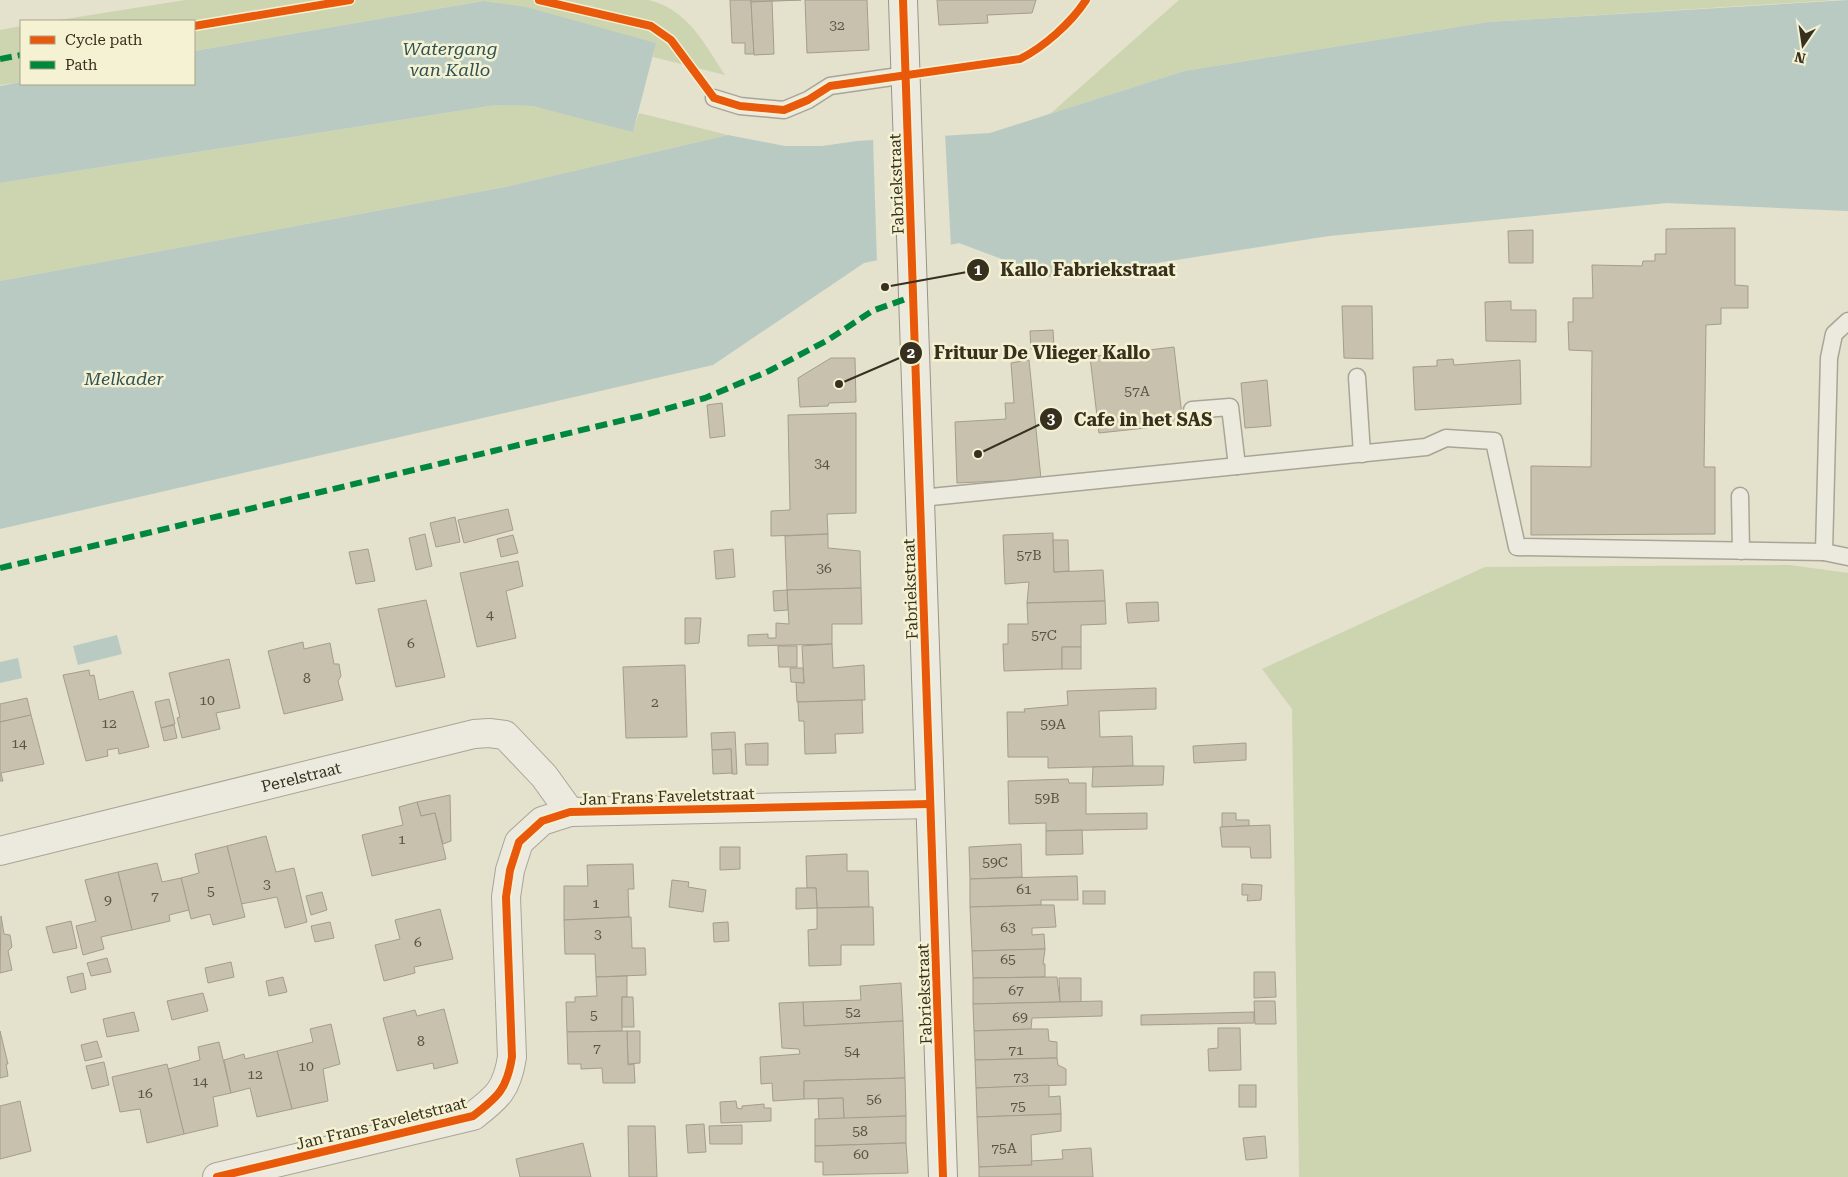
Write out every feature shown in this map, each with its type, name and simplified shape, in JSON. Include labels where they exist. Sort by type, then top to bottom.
[{"type":"street","name":"Fabriekstraat","points":[[903,0],[922,498],[943,1177]]},
{"type":"street","name":"Perelstraat","points":[[0,851],[474,734],[505,735],[544,776],[570,812]]},
{"type":"street","name":"Jan Frans Faveletstraat","points":[[217,1177],[473,1116],[496,1098],[509,1076],[512,1057],[506,897],[510,870],[519,842],[542,822],[570,812],[930,804]]},
{"type":"lane","points":[[714,98],[740,106],[784,110],[808,100],[830,86],[906,83]]},
{"type":"lane","points":[[1824,552],[1829,358],[1834,334],[1848,320]]},
{"type":"lane","points":[[1357,377],[1362,454]]},
{"type":"lane","points":[[1192,410],[1230,407],[1237,466]]},
{"type":"lane","points":[[922,498],[1426,447],[1446,438],[1494,441],[1516,547],[1824,552],[1848,557]]},
{"type":"lane","points":[[1740,496],[1740,551]]},
{"type":"green space","points":[[185,0],[649,0],[674,11],[685,20],[702,40],[725,75],[653,57],[655,43],[526,8],[483,1],[195,51],[195,20],[59,20]]},
{"type":"green space","points":[[1179,0],[1837,0],[1488,22],[1184,71],[1050,114]]},
{"type":"green space","points":[[20,26],[20,82],[0,85],[0,30]]},
{"type":"green space","points":[[496,105],[532,106],[633,131],[639,113],[728,135],[505,187],[0,281],[0,183]]},
{"type":"green space","points":[[1790,565],[1848,573],[1848,1177],[1299,1177],[1292,709],[1262,669],[1485,567]]},
{"type":"water","name":"Melkader","points":[[1848,0],[1848,211],[1667,203],[1329,236],[1055,279],[959,243],[864,263],[713,365],[0,529],[0,281],[505,187],[728,135],[785,146],[822,146],[857,141],[990,133],[1184,71],[1488,22]]},
{"type":"water","name":"Watergang van Kallo","points":[[483,1],[526,7],[656,43],[633,132],[532,106],[496,105],[0,183],[0,86],[20,82],[20,85],[195,85],[195,51]]},
{"type":"water","points":[[117,635],[122,654],[78,665],[73,646]]},
{"type":"water","points":[[18,658],[22,678],[0,683],[0,662]]},
{"type":"pier","points":[[945,133],[951,247],[877,263],[873,138]]},
{"type":"building","points":[[730,0],[751,0],[754,54],[745,54],[745,43],[732,43]]},
{"type":"building","points":[[751,0],[801,0],[751,2]]},
{"type":"building","points":[[805,0],[867,0],[869,50],[807,53]]},
{"type":"building","points":[[937,0],[1036,0],[1032,13],[987,15],[988,23],[939,25]]},
{"type":"building","points":[[772,1],[774,54],[754,55],[751,2]]},
{"type":"building","points":[[1735,228],[1735,285],[1748,286],[1748,308],[1721,308],[1721,324],[1706,325],[1704,467],[1715,467],[1715,534],[1531,535],[1531,466],[1591,467],[1592,351],[1569,350],[1568,322],[1573,322],[1573,298],[1593,298],[1592,265],[1642,266],[1643,261],[1655,261],[1655,254],[1666,254],[1666,229]]},
{"type":"building","points":[[1533,230],[1533,263],[1509,263],[1508,231]]},
{"type":"building","points":[[1511,301],[1511,310],[1536,310],[1536,342],[1486,341],[1485,302]]},
{"type":"building","points":[[1342,306],[1372,306],[1373,359],[1344,358]]},
{"type":"building","points":[[1053,330],[1054,347],[1031,349],[1030,331]]},
{"type":"building","points":[[1174,347],[1183,424],[1099,433],[1090,357]]},
{"type":"building","points":[[831,358],[855,358],[856,402],[800,407],[798,378]]},
{"type":"building","points":[[1453,359],[1454,365],[1520,360],[1521,404],[1415,410],[1413,367],[1437,366],[1437,360]]},
{"type":"building","points":[[1029,360],[1041,479],[957,483],[955,422],[1006,419],[1005,403],[1014,403],[1011,363]]},
{"type":"building","points":[[1267,380],[1271,426],[1245,428],[1241,383]]},
{"type":"building","points":[[722,403],[725,436],[710,438],[707,405]]},
{"type":"building","points":[[856,413],[856,513],[827,514],[828,534],[771,536],[771,511],[790,510],[788,415]]},
{"type":"building","points":[[508,509],[513,530],[464,543],[458,520]]},
{"type":"building","points":[[455,517],[460,542],[436,547],[430,523]]},
{"type":"building","points":[[1053,533],[1054,572],[1103,570],[1105,601],[1027,603],[1029,582],[1005,584],[1003,535]]},
{"type":"building","points":[[425,534],[432,566],[416,570],[409,538]]},
{"type":"building","points":[[828,534],[828,548],[860,551],[861,588],[787,590],[785,536]]},
{"type":"building","points":[[513,535],[518,553],[501,557],[497,539]]},
{"type":"building","points":[[1053,540],[1068,540],[1069,571],[1054,572]]},
{"type":"building","points":[[368,549],[375,581],[356,584],[349,552]]},
{"type":"building","points":[[733,549],[735,577],[716,579],[714,551]]},
{"type":"building","points":[[518,561],[523,586],[506,591],[516,638],[477,647],[460,573]]},
{"type":"building","points":[[861,588],[862,624],[832,624],[832,644],[748,646],[748,635],[768,634],[768,638],[776,638],[776,623],[789,624],[787,590]]},
{"type":"building","points":[[787,590],[788,610],[774,611],[773,591]]},
{"type":"building","points":[[426,600],[445,677],[396,687],[378,609]]},
{"type":"building","points":[[1105,601],[1106,624],[1081,625],[1081,647],[1062,647],[1062,669],[1004,671],[1003,644],[1008,644],[1008,624],[1028,624],[1027,603]]},
{"type":"building","points":[[1158,602],[1159,621],[1128,623],[1126,603]]},
{"type":"building","points":[[685,618],[701,618],[699,643],[685,644]]},
{"type":"building","points":[[303,642],[304,649],[330,643],[334,664],[339,664],[341,676],[338,681],[343,700],[284,714],[268,651]]},
{"type":"building","points":[[832,644],[833,668],[864,665],[865,700],[797,702],[796,682],[804,683],[802,646]]},
{"type":"building","points":[[778,646],[797,646],[797,667],[779,667]]},
{"type":"building","points":[[1062,647],[1081,647],[1081,669],[1062,669]]},
{"type":"building","points":[[229,659],[240,708],[216,713],[220,729],[182,738],[177,718],[180,717],[169,673]]},
{"type":"building","points":[[685,665],[687,737],[626,738],[623,667]]},
{"type":"building","points":[[790,668],[803,668],[804,683],[791,682]]},
{"type":"building","points":[[89,670],[90,676],[94,675],[99,700],[133,691],[149,747],[119,754],[118,748],[107,750],[108,756],[86,761],[63,675]]},
{"type":"building","points":[[1156,688],[1156,709],[1099,711],[1100,737],[1132,736],[1133,766],[1048,768],[1048,757],[1008,757],[1007,712],[1025,712],[1024,709],[1068,705],[1067,691]]},
{"type":"building","points":[[27,698],[31,715],[0,722],[0,704]]},
{"type":"building","points":[[169,699],[175,724],[161,728],[155,702]]},
{"type":"building","points":[[862,700],[863,733],[835,734],[836,753],[805,754],[804,721],[799,721],[798,702]]},
{"type":"building","points":[[31,715],[44,764],[1,773],[3,781],[0,781],[0,722]]},
{"type":"building","points":[[174,725],[177,738],[164,741],[161,728]]},
{"type":"building","points":[[735,732],[737,774],[732,774],[731,749],[712,750],[711,733]]},
{"type":"building","points":[[768,743],[768,765],[746,765],[745,744]]},
{"type":"building","points":[[1246,743],[1246,760],[1194,763],[1193,746]]},
{"type":"building","points":[[731,749],[732,773],[713,774],[712,750]]},
{"type":"building","points":[[1164,766],[1163,785],[1092,787],[1093,767]]},
{"type":"building","points":[[1068,779],[1069,783],[1086,783],[1086,814],[1147,813],[1147,829],[1046,831],[1046,823],[1009,824],[1008,781]]},
{"type":"building","points":[[450,795],[451,841],[443,844],[435,813],[421,816],[417,802]]},
{"type":"building","points":[[417,802],[421,816],[435,813],[446,859],[372,876],[362,835],[403,825],[399,807]]},
{"type":"building","points":[[1222,813],[1236,813],[1236,820],[1249,820],[1249,826],[1222,827]]},
{"type":"building","points":[[1270,825],[1271,858],[1251,858],[1250,847],[1222,847],[1220,827]]},
{"type":"building","points":[[1082,830],[1083,854],[1046,855],[1046,831]]},
{"type":"building","points":[[266,836],[276,872],[294,868],[307,922],[285,928],[277,897],[241,904],[227,846]]},
{"type":"building","points":[[1021,844],[1022,877],[970,879],[969,847]]},
{"type":"building","points":[[227,846],[245,917],[213,925],[210,914],[191,919],[181,878],[199,873],[195,854]]},
{"type":"building","points":[[720,847],[740,847],[740,869],[720,870]]},
{"type":"building","points":[[847,854],[847,871],[868,871],[869,907],[817,908],[816,888],[807,888],[806,856]]},
{"type":"building","points":[[157,863],[162,882],[181,878],[189,910],[169,915],[170,921],[132,930],[118,872]]},
{"type":"building","points":[[633,864],[634,889],[628,889],[629,917],[564,920],[564,886],[588,886],[587,865]]},
{"type":"building","points":[[118,872],[132,930],[101,937],[104,949],[83,955],[76,926],[96,921],[85,880]]},
{"type":"building","points":[[1077,876],[1078,900],[1041,900],[1041,905],[970,907],[970,879]]},
{"type":"building","points":[[672,880],[689,882],[688,887],[706,890],[703,912],[669,907]]},
{"type":"building","points":[[1242,884],[1262,885],[1261,900],[1247,901],[1248,895],[1242,895]]},
{"type":"building","points":[[796,888],[816,888],[817,908],[796,909]]},
{"type":"building","points":[[1083,891],[1105,891],[1105,904],[1083,904]]},
{"type":"building","points":[[322,892],[327,910],[311,915],[306,896]]},
{"type":"building","points":[[1054,905],[1056,927],[1032,928],[1032,935],[1044,934],[1045,949],[972,951],[970,907]]},
{"type":"building","points":[[873,907],[874,945],[841,945],[841,965],[809,966],[808,930],[817,929],[817,908]]},
{"type":"building","points":[[440,909],[453,959],[414,967],[415,973],[384,981],[375,945],[400,939],[395,920]]},
{"type":"building","points":[[1,916],[4,934],[10,935],[12,947],[8,951],[12,970],[0,973]]},
{"type":"building","points":[[631,917],[632,948],[645,948],[646,975],[596,977],[595,954],[565,954],[564,920]]},
{"type":"building","points":[[71,921],[77,948],[53,953],[46,927]]},
{"type":"building","points":[[330,922],[334,938],[315,942],[311,926]]},
{"type":"building","points":[[728,922],[729,941],[714,942],[713,923]]},
{"type":"building","points":[[1045,949],[1043,964],[1045,964],[1045,977],[973,978],[972,951]]},
{"type":"building","points":[[107,958],[111,972],[91,976],[87,963]]},
{"type":"building","points":[[231,962],[234,977],[208,983],[205,968]]},
{"type":"building","points":[[1254,972],[1275,972],[1276,997],[1254,998]]},
{"type":"building","points":[[83,973],[86,989],[71,993],[67,977]]},
{"type":"building","points":[[627,976],[627,997],[622,997],[622,1031],[567,1032],[566,1002],[575,1002],[575,997],[597,996],[596,977]]},
{"type":"building","points":[[283,977],[287,992],[269,996],[266,981]]},
{"type":"building","points":[[1057,977],[1060,1002],[973,1004],[973,978]]},
{"type":"building","points":[[1059,978],[1081,978],[1081,1002],[1060,1002]]},
{"type":"building","points":[[901,983],[903,1021],[804,1026],[803,1002],[861,1000],[860,986]]},
{"type":"building","points":[[203,993],[208,1011],[172,1020],[167,1001]]},
{"type":"building","points":[[622,997],[633,997],[634,1027],[622,1027]]},
{"type":"building","points":[[1102,1001],[1102,1016],[1032,1018],[1031,1029],[974,1031],[973,1004]]},
{"type":"building","points":[[1254,1001],[1275,1001],[1276,1024],[1255,1024]]},
{"type":"building","points":[[803,1002],[804,1026],[903,1021],[905,1078],[804,1081],[804,1099],[773,1101],[772,1083],[761,1084],[760,1057],[800,1054],[799,1049],[782,1048],[779,1003]]},
{"type":"building","points":[[444,1009],[458,1063],[434,1069],[433,1063],[397,1071],[383,1018],[415,1010],[417,1016]]},
{"type":"building","points":[[134,1012],[139,1031],[107,1037],[103,1019]]},
{"type":"building","points":[[1254,1012],[1254,1023],[1141,1025],[1141,1015]]},
{"type":"building","points":[[331,1024],[340,1064],[323,1069],[328,1101],[292,1109],[277,1051],[313,1042],[310,1029]]},
{"type":"building","points":[[1218,1028],[1240,1028],[1241,1070],[1209,1071],[1208,1049],[1218,1048]]},
{"type":"building","points":[[1048,1029],[1049,1041],[1057,1042],[1057,1058],[975,1060],[974,1031]]},
{"type":"building","points":[[0,1031],[8,1064],[6,1064],[8,1076],[0,1078]]},
{"type":"building","points":[[627,1031],[640,1031],[640,1063],[628,1064]]},
{"type":"building","points":[[627,1031],[628,1065],[634,1064],[635,1083],[603,1083],[602,1068],[581,1069],[581,1064],[568,1064],[567,1032]]},
{"type":"building","points":[[97,1041],[102,1057],[85,1061],[81,1045]]},
{"type":"building","points":[[219,1042],[231,1093],[213,1097],[218,1126],[184,1134],[168,1069],[200,1060],[198,1047]]},
{"type":"building","points":[[277,1051],[292,1109],[257,1117],[250,1088],[231,1093],[224,1060],[244,1054],[245,1059]]},
{"type":"building","points":[[1057,1058],[1058,1065],[1066,1069],[1066,1085],[976,1088],[975,1060]]},
{"type":"building","points":[[104,1062],[109,1085],[92,1089],[86,1066]]},
{"type":"building","points":[[167,1064],[184,1134],[147,1143],[140,1109],[120,1112],[112,1077]]},
{"type":"building","points":[[905,1078],[906,1116],[844,1119],[843,1098],[804,1099],[804,1081]]},
{"type":"building","points":[[1049,1085],[1049,1097],[1060,1096],[1061,1114],[977,1117],[976,1088]]},
{"type":"building","points":[[1239,1085],[1256,1085],[1256,1107],[1239,1107]]},
{"type":"building","points":[[843,1098],[844,1119],[819,1120],[818,1099]]},
{"type":"building","points":[[20,1101],[31,1151],[0,1159],[0,1106]]},
{"type":"building","points":[[736,1101],[737,1108],[742,1109],[742,1106],[764,1104],[764,1108],[771,1108],[771,1121],[721,1123],[720,1102]]},
{"type":"building","points":[[1061,1114],[1061,1131],[1031,1135],[1032,1165],[979,1167],[977,1117]]},
{"type":"building","points":[[906,1116],[906,1143],[815,1146],[815,1119]]},
{"type":"building","points":[[704,1124],[706,1152],[688,1153],[686,1125]]},
{"type":"building","points":[[742,1125],[742,1144],[710,1144],[709,1126]]},
{"type":"building","points":[[628,1126],[655,1126],[657,1177],[629,1177]]},
{"type":"building","points":[[1265,1136],[1267,1158],[1246,1160],[1243,1138]]},
{"type":"building","points":[[583,1143],[591,1177],[520,1177],[516,1159]]},
{"type":"building","points":[[906,1143],[908,1173],[823,1175],[823,1162],[815,1162],[815,1146]]},
{"type":"building","points":[[1091,1148],[1093,1177],[979,1177],[979,1167],[1032,1165],[1031,1161],[1063,1159],[1062,1150]]},
{"type":"marked path","points":[[0,59],[20,55]]},
{"type":"marked path","points":[[0,568],[641,416],[705,398],[769,371],[828,340],[872,311],[914,296]]},
{"type":"cycle path","points":[[195,26],[350,0]]},
{"type":"cycle path","points":[[539,0],[651,26],[671,40],[714,98],[740,106],[784,110],[808,100],[830,86],[1020,59],[1056,34],[1086,0]]},
{"type":"cycle path","points":[[903,0],[943,1177]]},
{"type":"cycle path","points":[[217,1177],[473,1116],[495,1097],[504,1085],[512,1057],[506,897],[510,870],[519,842],[542,821],[570,812],[930,804]]},
{"type":"place","name":"Kallo Fabriekstraat","points":[[885,287]]},
{"type":"place","name":"Frituur De Vlieger Kallo","points":[[839,384]]},
{"type":"place","name":"Cafe in het SAS","points":[[978,454]]}]
